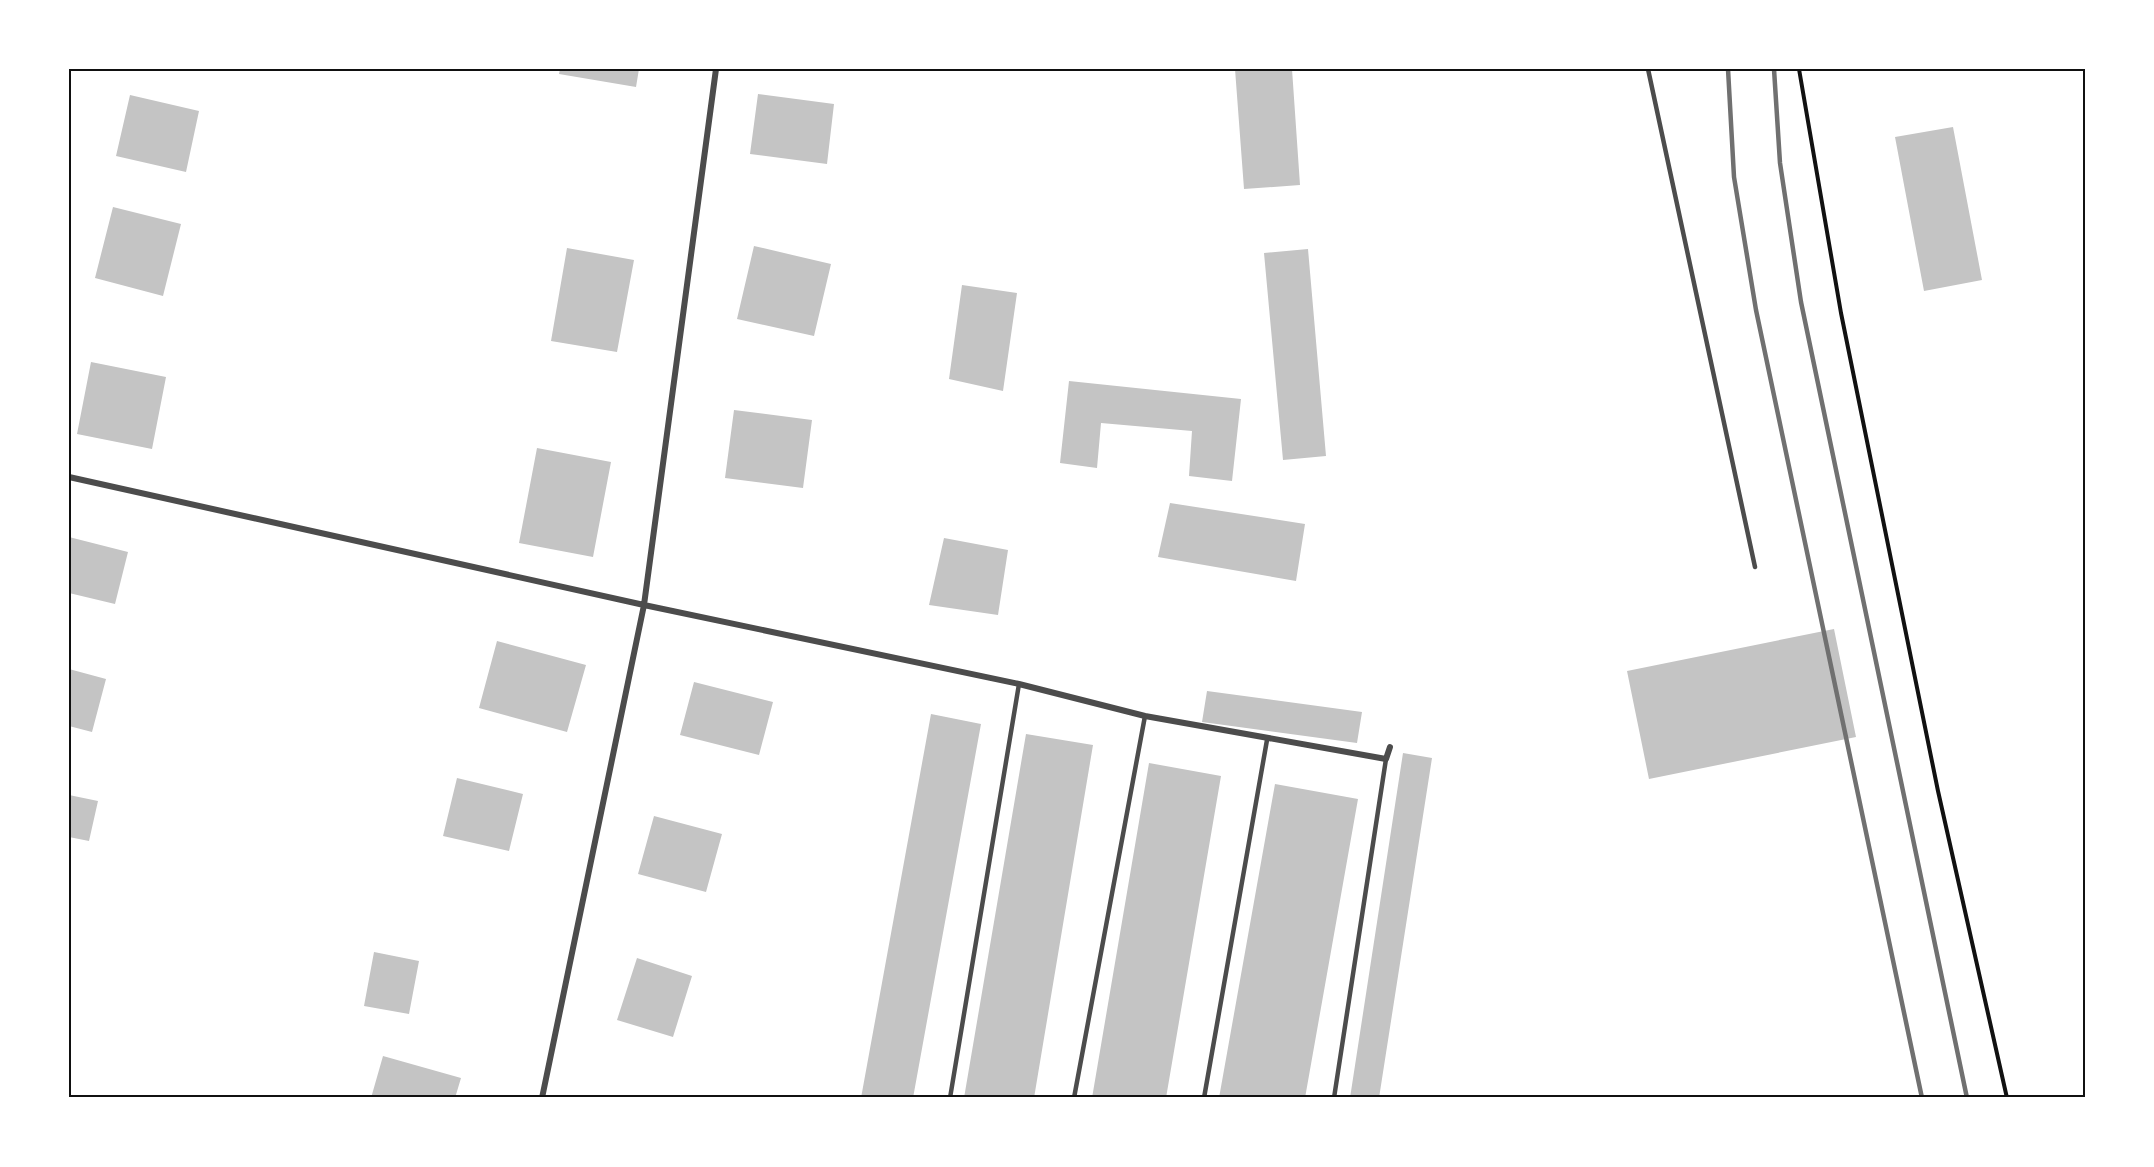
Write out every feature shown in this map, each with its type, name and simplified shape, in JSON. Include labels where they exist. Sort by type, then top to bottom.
[{"type":"street","points":[[542,1098],[644,605],[716,69]]},
{"type":"street","points":[[69,477],[644,605],[1019,684],[1144,716],[1267,740],[1386,759],[1390,747]]},
{"type":"lane","points":[[1648,69],[1755,567]]},
{"type":"lane","points":[[950,1098],[1019,684]]},
{"type":"lane","points":[[1074,1098],[1144,716]]},
{"type":"lane","points":[[1204,1098],[1267,740]]},
{"type":"lane","points":[[1334,1098],[1386,759]]},
{"type":"path","points":[[1799,69],[1848,348],[1938,791],[2007,1098]]},
{"type":"building","points":[[560,69],[639,69],[636,87],[559,74]]},
{"type":"building","points":[[1235,69],[1292,69],[1300,185],[1244,189]]},
{"type":"building","points":[[758,94],[834,104],[827,164],[750,154]]},
{"type":"building","points":[[130,95],[199,111],[186,172],[116,156]]},
{"type":"building","points":[[1953,127],[1982,280],[1924,291],[1895,137]]},
{"type":"building","points":[[113,207],[181,224],[163,296],[95,278]]},
{"type":"building","points":[[754,246],[831,264],[814,336],[737,319]]},
{"type":"building","points":[[567,248],[634,260],[617,352],[551,341]]},
{"type":"building","points":[[1308,249],[1326,456],[1283,460],[1264,253]]},
{"type":"building","points":[[962,285],[1017,293],[1003,391],[949,379]]},
{"type":"building","points":[[91,362],[166,377],[152,449],[77,434]]},
{"type":"building","points":[[1069,381],[1241,399],[1232,481],[1189,476],[1192,431],[1101,423],[1097,468],[1060,463]]},
{"type":"building","points":[[734,410],[812,420],[803,488],[725,478]]},
{"type":"building","points":[[537,448],[611,462],[593,557],[519,543]]},
{"type":"building","points":[[1170,503],[1305,524],[1296,581],[1158,557]]},
{"type":"building","points":[[69,537],[128,552],[115,604],[69,593]]},
{"type":"building","points":[[944,538],[1008,550],[998,615],[929,605]]},
{"type":"building","points":[[1834,629],[1856,737],[1649,779],[1627,671]]},
{"type":"building","points":[[497,641],[586,665],[567,732],[479,708]]},
{"type":"building","points":[[69,669],[106,679],[92,732],[69,726]]},
{"type":"building","points":[[694,682],[773,702],[759,755],[680,735]]},
{"type":"building","points":[[1207,691],[1362,712],[1357,743],[1202,722]]},
{"type":"building","points":[[931,714],[981,724],[913,1098],[861,1098]]},
{"type":"building","points":[[1026,734],[1093,745],[1034,1098],[964,1098]]},
{"type":"building","points":[[1403,753],[1432,758],[1379,1098],[1350,1098]]},
{"type":"building","points":[[1149,763],[1221,776],[1166,1098],[1092,1098]]},
{"type":"building","points":[[457,778],[523,794],[509,851],[443,836]]},
{"type":"building","points":[[1275,784],[1358,799],[1305,1098],[1219,1098]]},
{"type":"building","points":[[69,795],[98,801],[89,841],[69,837]]},
{"type":"building","points":[[654,816],[722,834],[706,892],[638,874]]},
{"type":"building","points":[[374,952],[419,961],[409,1014],[364,1006]]},
{"type":"building","points":[[637,958],[692,976],[673,1037],[617,1020]]},
{"type":"building","points":[[383,1056],[461,1078],[455,1098],[371,1098]]},
{"type":"railway","points":[[1728,69],[1734,177],[1756,310],[1922,1098]]},
{"type":"railway","points":[[1774,69],[1780,163],[1801,302],[1967,1098]]}]
